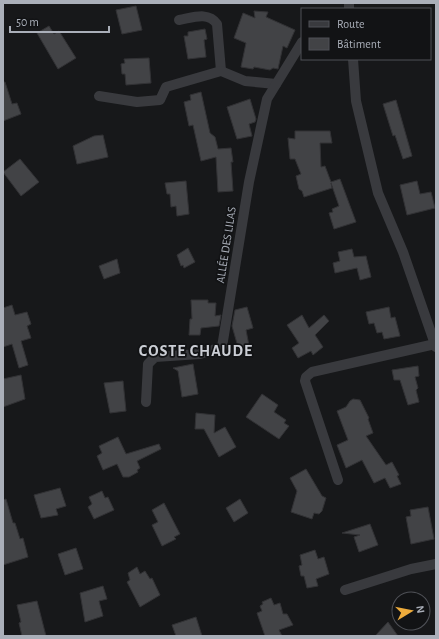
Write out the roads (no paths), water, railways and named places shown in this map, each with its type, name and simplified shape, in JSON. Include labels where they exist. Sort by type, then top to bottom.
[{"type":"street","points":[[179,20],[208,16],[213,19],[217,24],[221,71]]},
{"type":"street","name":"ALLÉE DES LILAS","points":[[146,402],[148,364],[155,357],[200,354],[222,347],[249,182],[267,99],[301,44]]},
{"type":"street","points":[[338,480],[305,381],[306,377],[312,372],[436,346],[402,252],[378,193],[356,101],[353,60]]},
{"type":"street","points":[[99,96],[137,102],[160,100],[166,87],[221,71],[245,81],[276,84]]},
{"type":"street","points":[[345,590],[436,564]]},
{"type":"district","name":"COSTE CHAUDE","points":[[196,350]]}]
